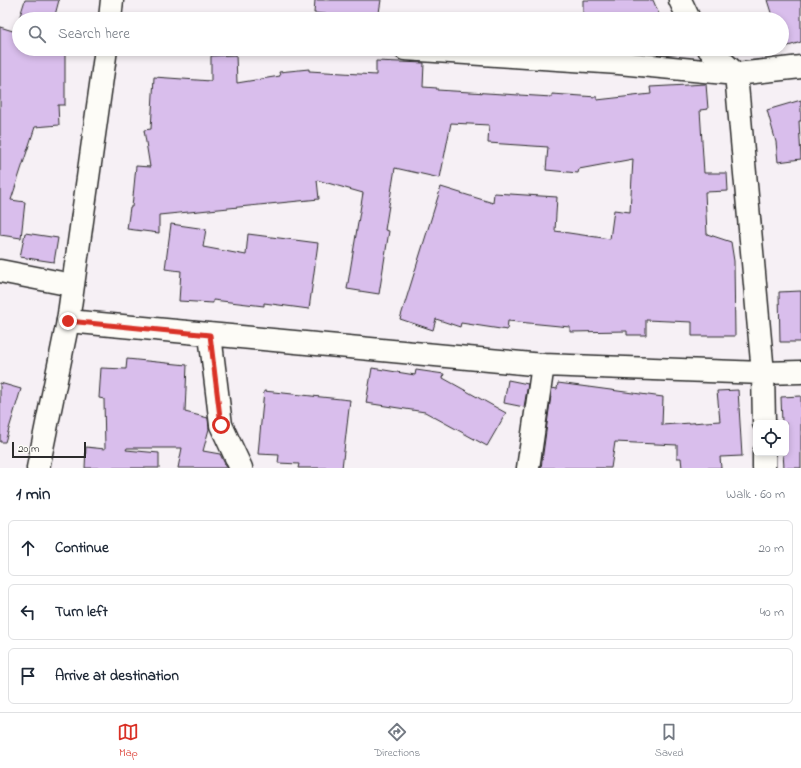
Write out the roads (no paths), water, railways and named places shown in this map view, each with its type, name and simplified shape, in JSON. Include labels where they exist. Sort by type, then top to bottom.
[{"type":"street","points":[[111,12],[112,0]]},
{"type":"street","points":[[680,0],[686,12]]},
{"type":"street","points":[[38,468],[68,321],[105,56]]},
{"type":"street","points":[[512,56],[618,63],[736,74],[801,67]]},
{"type":"street","points":[[717,56],[736,74],[763,373],[764,420]]},
{"type":"street","points":[[0,271],[72,285]]},
{"type":"street","points":[[68,321],[543,365],[763,373],[801,372]]},
{"type":"street","points":[[210,335],[221,425],[241,468]]},
{"type":"street","points":[[528,468],[543,365]]},
{"type":"street","points":[[764,456],[764,468]]}]
